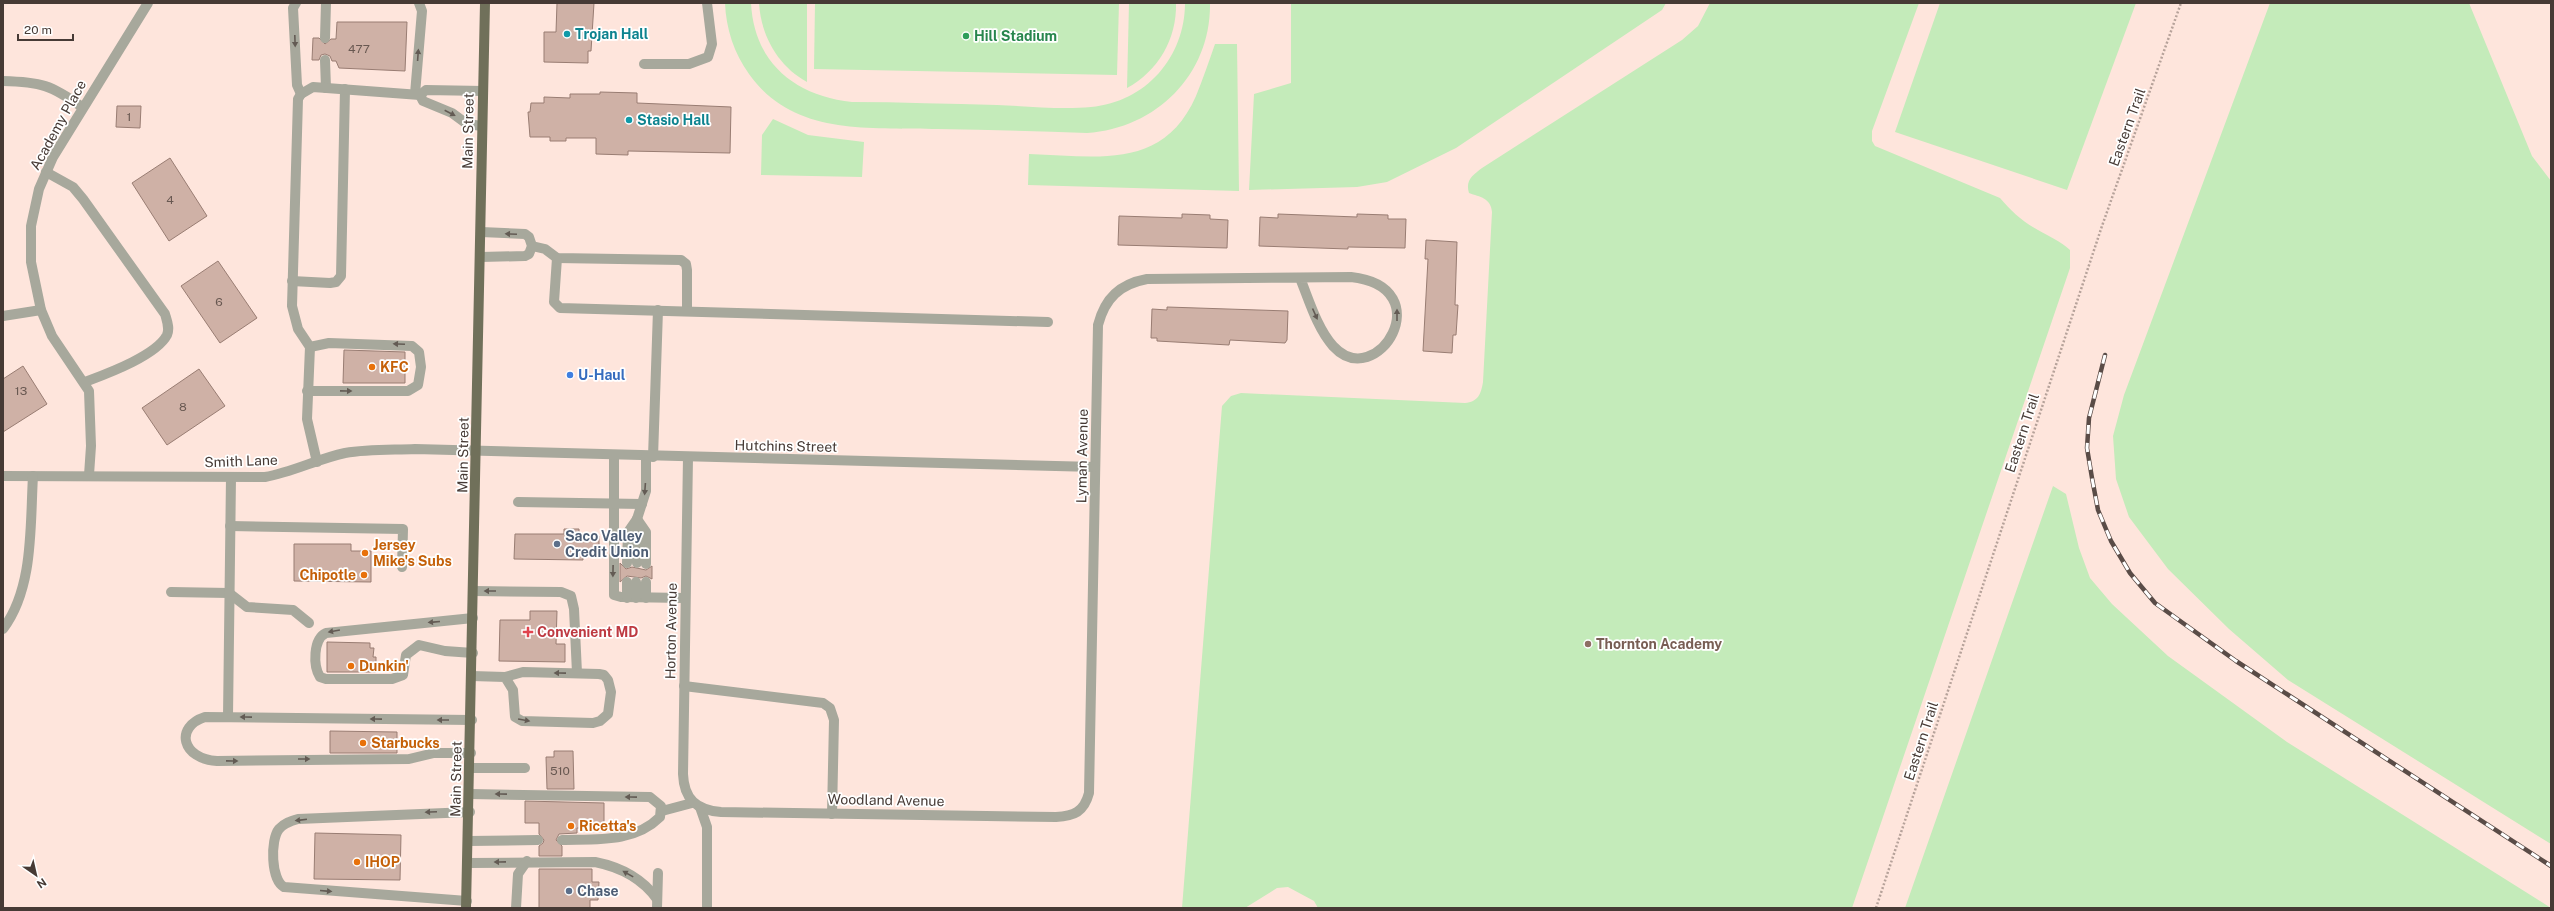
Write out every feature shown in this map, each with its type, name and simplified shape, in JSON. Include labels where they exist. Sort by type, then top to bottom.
[{"type":"main road","name":"Main Street","points":[[467,904],[472,720],[485,3]]},
{"type":"street","name":"Academy Place","points":[[89,475],[89,391],[85,382],[61,350],[41,310],[31,262],[31,226],[39,189],[46,172],[82,108],[148,3]]},
{"type":"street","points":[[296,3],[294,8],[296,85],[300,94]]},
{"type":"street","points":[[325,38],[326,3]]},
{"type":"street","points":[[419,3],[422,11],[418,94],[423,101],[452,113],[467,124],[482,126]]},
{"type":"street","points":[[644,64],[689,64],[708,57],[712,44],[707,3]]},
{"type":"street","points":[[325,60],[326,88]]},
{"type":"street","points":[[3,81],[46,85],[82,108]]},
{"type":"street","points":[[316,462],[308,431],[310,347],[298,329],[292,306],[298,99],[300,94],[313,87],[418,94],[426,90],[483,91]]},
{"type":"street","points":[[292,281],[330,283],[336,282],[341,276],[345,89]]},
{"type":"street","points":[[46,172],[74,187],[165,314],[169,326],[168,334],[157,346],[119,369],[85,382]]},
{"type":"street","points":[[481,232],[525,234],[529,237],[532,246],[529,254],[525,256],[481,258]]},
{"type":"street","points":[[532,246],[545,249],[557,258],[681,260],[686,264],[687,270],[687,311]]},
{"type":"street","points":[[557,258],[554,302],[556,306],[560,308],[1048,322]]},
{"type":"street","name":"Lyman Avenue","points":[[1080,811],[1086,804],[1089,784],[1098,325],[1104,307],[1114,293],[1130,283],[1147,279],[1351,277],[1378,285],[1392,297],[1397,311],[1396,328],[1390,341],[1375,354],[1365,358],[1347,355],[1339,351],[1324,333],[1300,278]]},
{"type":"street","points":[[3,316],[41,310]]},
{"type":"street","points":[[637,519],[646,532],[637,564],[628,532],[637,519],[646,491],[650,457],[658,310]]},
{"type":"street","points":[[308,391],[408,391],[418,385],[422,367],[419,352],[416,348],[407,344],[329,343],[310,347]]},
{"type":"street","name":"Smith Lane","points":[[3,476],[89,475],[231,477],[281,474],[343,454],[368,450],[477,451]]},
{"type":"street","name":"Hutchins Street","points":[[477,451],[688,458],[1096,467]]},
{"type":"street","points":[[614,455],[613,591],[616,596],[636,598],[686,598]]},
{"type":"street","name":"Horton Avenue","points":[[688,458],[683,785],[696,805],[707,827],[707,908]]},
{"type":"street","points":[[3,629],[13,612],[26,566],[33,476]]},
{"type":"street","points":[[228,717],[231,477]]},
{"type":"street","points":[[518,502],[642,504]]},
{"type":"street","points":[[230,526],[403,529],[402,567]]},
{"type":"street","points":[[636,598],[636,582],[636,598]]},
{"type":"street","points":[[474,591],[561,592],[571,596],[574,609],[577,673]]},
{"type":"street","points":[[171,592],[229,593],[247,607],[293,610],[309,623]]},
{"type":"street","points":[[473,618],[326,633],[322,635],[317,645],[317,670],[320,677],[326,679],[392,679],[403,675],[406,655],[419,645],[445,651],[473,653]]},
{"type":"street","points":[[472,676],[505,677],[523,672],[599,674],[608,680],[610,707],[608,714],[600,721],[536,722],[518,719],[515,716],[514,690],[505,677]]},
{"type":"street","points":[[684,686],[823,703],[830,708],[834,720],[832,814]]},
{"type":"street","points":[[471,753],[434,753],[408,759],[279,759],[266,762],[206,760],[194,756],[187,746],[186,740],[187,734],[195,722],[205,717],[472,720]]},
{"type":"street","points":[[471,768],[525,768]]},
{"type":"street","points":[[470,794],[650,797],[656,800],[662,811]]},
{"type":"street","points":[[562,840],[610,839],[634,834],[654,823],[662,811],[696,805]]},
{"type":"street","name":"Woodland Avenue","points":[[696,805],[721,812],[832,814],[1056,817],[1071,816],[1080,811]]},
{"type":"street","points":[[467,904],[284,887],[278,882],[274,872],[275,839],[279,830],[286,823],[298,819],[470,812]]},
{"type":"street","points":[[469,841],[538,840]]},
{"type":"street","points":[[516,908],[518,874],[527,861]]},
{"type":"street","points":[[468,863],[581,861],[610,865],[636,878],[657,903]]},
{"type":"street","points":[[657,903],[658,873]]},
{"type":"path","name":"Eastern Trail","points":[[1876,908],[2097,241],[2181,3]]},
{"type":"green space","points":[[725,3],[751,3],[754,24],[760,43],[769,59],[781,73],[796,84],[831,98],[852,102],[1068,108],[1091,107],[1111,103],[1129,96],[1145,86],[1159,73],[1170,58],[1178,41],[1183,23],[1185,3],[1210,3],[1208,29],[1201,53],[1190,74],[1175,93],[1157,108],[1136,121],[1112,129],[1087,133],[860,127],[811,119],[788,109],[767,94],[749,74],[735,49],[727,22]]},
{"type":"green space","points":[[759,3],[807,3],[807,82],[788,68],[773,49],[763,27]]},
{"type":"green space","name":"Hill Stadium","points":[[815,3],[1119,3],[1117,75],[814,69]]},
{"type":"green space","points":[[1129,3],[1176,3],[1173,29],[1164,53],[1148,73],[1127,88]]},
{"type":"green space","points":[[1291,3],[1666,3],[1662,10],[1456,148],[1387,182],[1357,187],[1249,190],[1254,94],[1291,83]]},
{"type":"green space","name":"Thornton Academy","points":[[1710,3],[1919,3],[1872,131],[1872,141],[1875,146],[2000,198],[2022,220],[2070,250],[2070,268],[1852,908],[1318,908],[1314,901],[1288,887],[1277,888],[1245,908],[1182,908],[1222,406],[1231,396],[1241,393],[1465,403],[1476,399],[1480,394],[1483,382],[1492,212],[1490,204],[1487,201],[1481,197],[1469,193],[1469,181],[1482,168],[1682,40],[1698,26]]},
{"type":"green space","points":[[1940,3],[2136,3],[2067,190],[1895,132]]},
{"type":"green space","points":[[2270,3],[2469,3],[2532,156],[2551,181],[2551,844],[2288,680],[2229,629],[2168,569],[2129,517],[2116,479],[2113,436],[2124,395]]},
{"type":"green space","points":[[1215,44],[1237,44],[1239,191],[1028,185],[1029,154],[1103,156],[1126,154],[1147,148],[1166,137],[1182,120],[1196,96]]},
{"type":"green space","points":[[773,119],[808,135],[864,142],[862,177],[761,175],[762,135]]},
{"type":"green space","points":[[2053,486],[2066,494],[2079,548],[2090,578],[2112,604],[2168,656],[2287,742],[2551,908],[1905,908]]},
{"type":"building","name":"Trojan Hall","points":[[557,3],[594,3],[591,51],[588,51],[588,63],[544,62],[544,32],[556,32]]},
{"type":"building","points":[[337,22],[407,22],[405,71],[339,68],[336,61],[332,61],[330,56],[325,54],[321,55],[319,60],[312,60],[313,38],[319,38],[325,44],[331,39],[336,39]]},
{"type":"building","name":"Stasio Hall","points":[[600,92],[637,93],[637,103],[731,107],[730,153],[628,151],[628,155],[596,154],[596,138],[566,138],[566,141],[550,141],[550,137],[530,137],[528,112],[530,112],[531,103],[544,103],[544,97],[570,98],[570,94],[600,94]]},
{"type":"building","points":[[117,106],[141,106],[140,128],[116,127]]},
{"type":"building","points":[[170,158],[207,216],[169,241],[132,183]]},
{"type":"building","points":[[1182,214],[1210,215],[1210,219],[1228,220],[1227,248],[1118,245],[1119,216],[1182,218]]},
{"type":"building","points":[[1278,214],[1357,217],[1357,214],[1388,215],[1388,219],[1406,219],[1405,248],[1348,247],[1348,249],[1259,246],[1260,217],[1278,218]]},
{"type":"building","points":[[1426,240],[1457,242],[1455,305],[1458,305],[1456,335],[1453,335],[1452,353],[1423,351],[1428,259],[1425,259]]},
{"type":"building","points":[[218,261],[257,318],[220,343],[181,286]]},
{"type":"building","points":[[1167,307],[1288,311],[1287,340],[1285,343],[1230,340],[1229,345],[1157,341],[1157,338],[1151,338],[1152,309],[1167,310]]},
{"type":"building","name":"KFC","points":[[344,350],[405,352],[405,383],[343,383]]},
{"type":"building","points":[[23,366],[47,404],[3,432],[3,379]]},
{"type":"building","points":[[199,369],[225,406],[167,445],[142,408]]},
{"type":"building","name":"Saco Valley Credit Union","points":[[564,529],[579,529],[579,534],[583,536],[599,536],[599,553],[583,553],[583,560],[514,559],[515,534],[564,534]]},
{"type":"building","points":[[294,544],[351,544],[351,551],[371,551],[371,582],[294,581]]},
{"type":"building","points":[[620,563],[626,569],[632,567],[646,570],[652,566],[652,579],[646,576],[641,578],[627,576],[620,582]]},
{"type":"building","name":"Convenient MD","points":[[530,611],[557,611],[556,644],[565,644],[565,662],[499,661],[500,620],[530,620]]},
{"type":"building","name":"Dunkin'","points":[[327,642],[370,643],[370,648],[374,648],[373,657],[376,657],[376,672],[327,672]]},
{"type":"building","name":"Starbucks","points":[[330,731],[397,732],[397,753],[330,753]]},
{"type":"building","points":[[554,751],[573,751],[574,789],[547,789],[546,757],[554,757]]},
{"type":"building","name":"Ricetta's","points":[[525,801],[604,803],[604,829],[577,828],[577,833],[559,834],[556,840],[562,846],[562,856],[539,856],[539,846],[544,840],[539,834],[539,823],[525,823]]},
{"type":"building","name":"IHOP","points":[[315,833],[401,835],[400,880],[314,879]]},
{"type":"building","name":"Chase","points":[[539,869],[592,869],[592,882],[599,882],[598,900],[590,900],[590,908],[539,908]]},
{"type":"railway","points":[[2105,355],[2089,418],[2087,448],[2098,510],[2111,541],[2130,573],[2155,603],[2236,661],[2551,866]]},
{"type":"place","name":"Trojan Hall","points":[[567,34]]},
{"type":"place","name":"Hill Stadium","points":[[966,36]]},
{"type":"place","name":"Stasio Hall","points":[[629,120]]},
{"type":"place","name":"KFC","points":[[372,367]]},
{"type":"place","name":"U-Haul","points":[[570,375]]},
{"type":"place","name":"Saco Valley Credit Union","points":[[557,544]]},
{"type":"place","name":"Jersey Mike's Subs","points":[[365,553]]},
{"type":"place","name":"Chipotle","points":[[364,575]]},
{"type":"place","name":"Convenient MD","points":[[528,632]]},
{"type":"place","name":"Thornton Academy","points":[[1588,644]]},
{"type":"place","name":"Dunkin'","points":[[351,666]]},
{"type":"place","name":"Starbucks","points":[[363,743]]},
{"type":"place","name":"Ricetta's","points":[[571,826]]},
{"type":"place","name":"IHOP","points":[[357,862]]},
{"type":"place","name":"Chase","points":[[569,891]]}]
